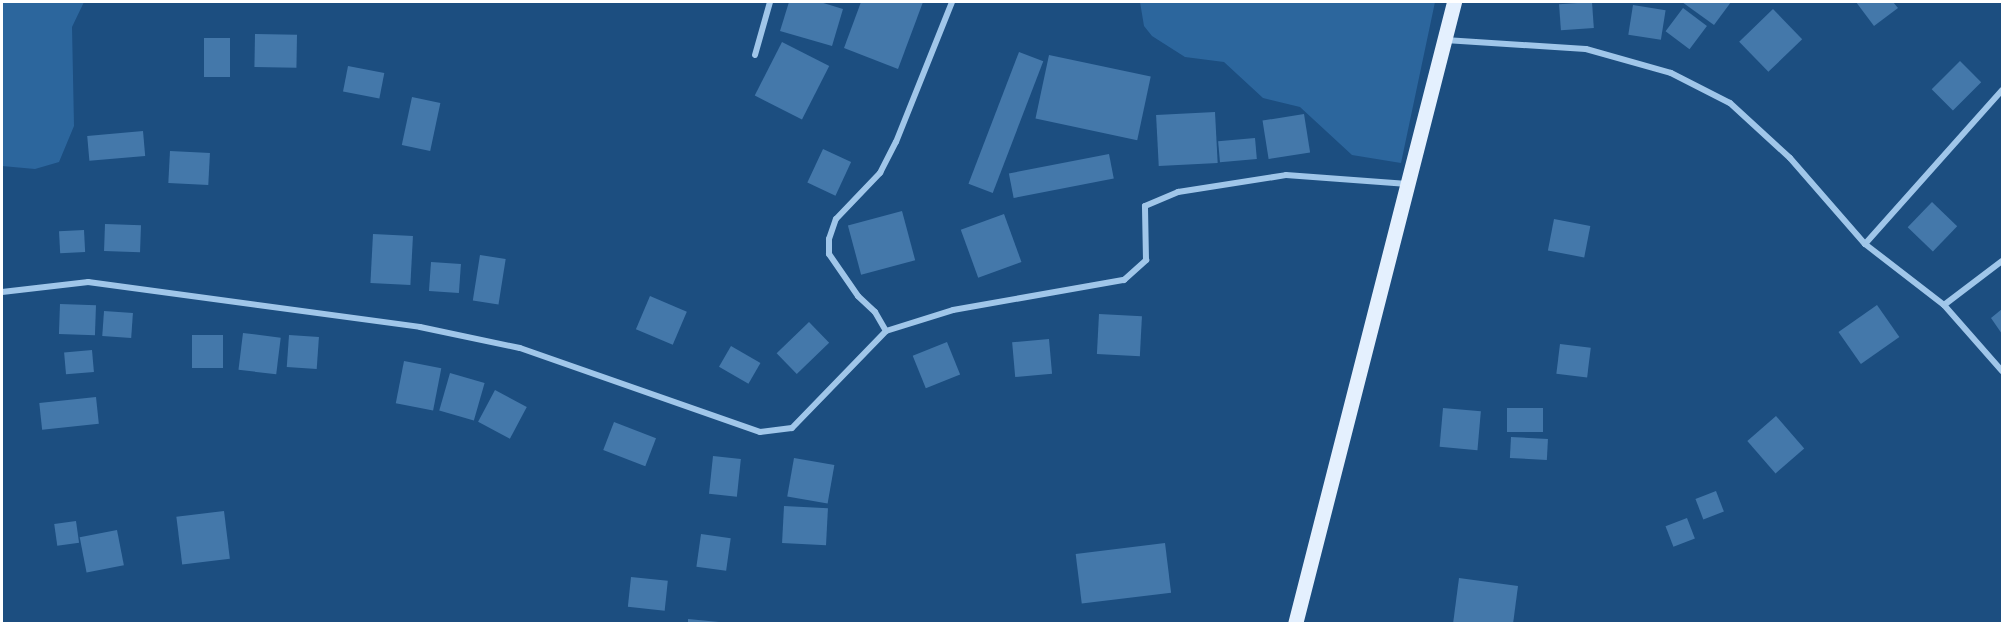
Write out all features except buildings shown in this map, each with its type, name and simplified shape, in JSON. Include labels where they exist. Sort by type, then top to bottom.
[{"type":"main road","points":[[1295,624],[1454,2]]},
{"type":"street","points":[[755,55],[770,2]]},
{"type":"street","points":[[886,331],[876,312],[858,296],[829,254],[829,239],[836,219],[880,173],[896,142],[952,2]]},
{"type":"street","points":[[1445,40],[1586,49],[1671,73],[1730,103],[1790,158],[1865,244],[1944,305],[2002,371]]},
{"type":"street","points":[[1865,244],[2002,90]]},
{"type":"street","points":[[2,292],[88,282],[420,327],[520,348],[760,432],[792,428],[886,331],[953,310],[1124,280],[1146,260],[1145,206],[1178,192],[1286,175],[1408,184]]},
{"type":"street","points":[[1944,305],[2002,261]]},
{"type":"shaded area","points":[[2,2],[84,2],[72,27],[74,126],[59,162],[35,169],[2,166]]},
{"type":"shaded area","points":[[1140,2],[1435,2],[1401,163],[1352,155],[1300,107],[1263,98],[1224,62],[1185,57],[1152,36],[1144,26]]}]
